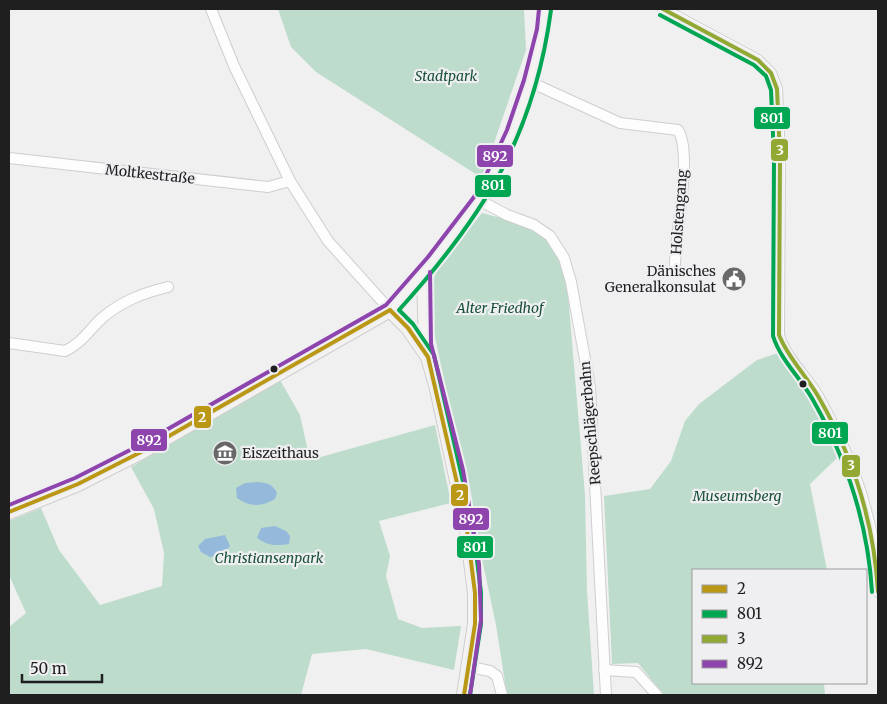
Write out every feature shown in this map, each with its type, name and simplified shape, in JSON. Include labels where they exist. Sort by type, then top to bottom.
[{"type":"main road","points":[[9,512],[78,484],[141,452],[390,310],[424,272],[480,200],[513,132],[530,82],[543,30],[545,9]]},
{"type":"main road","points":[[424,272],[426,352],[438,389],[473,564],[475,624],[470,667],[464,695]]},
{"type":"main road","points":[[390,310],[408,328],[426,352]]},
{"type":"street","points":[[211,9],[234,66],[290,181],[328,242],[390,310]]},
{"type":"street","points":[[663,9],[758,60],[771,73],[777,89],[780,157],[779,335],[788,355],[818,395],[848,456],[874,540],[878,563],[878,592]]},
{"type":"street","name":"Holstengang","points":[[530,82],[620,123],[678,130],[682,136],[683,183],[676,238],[676,265]]},
{"type":"street","name":"Moltkestraße","points":[[9,158],[268,187],[290,181]]},
{"type":"street","name":"Reepschlägerbahn","points":[[480,200],[534,225],[550,236],[564,258],[571,282],[590,387],[606,695]]},
{"type":"street","points":[[9,343],[65,352],[83,340],[101,319],[124,302],[142,293],[168,287]]},
{"type":"street","points":[[470,667],[490,671],[497,676],[502,695]]},
{"type":"street","points":[[604,670],[636,672],[657,695]]},
{"type":"green space","name":"Stadtpark","points":[[278,9],[524,9],[526,50],[482,178],[316,72],[291,47]]},
{"type":"green space","name":"Alter Friedhof","points":[[482,213],[525,224],[547,237],[557,253],[567,283],[585,495],[587,591],[594,695],[507,695],[496,625],[431,318],[430,290],[438,267]]},
{"type":"green space","name":"Museumsberg","points":[[778,353],[812,397],[839,456],[810,484],[827,569],[692,569],[692,684],[824,684],[825,695],[664,695],[638,663],[612,664],[604,496],[650,489],[671,461],[685,421],[699,404],[757,360]]},
{"type":"green space","name":"Christiansenpark","points":[[280,380],[300,415],[310,460],[435,425],[451,503],[379,521],[390,556],[386,576],[398,619],[422,628],[461,626],[454,670],[366,649],[312,654],[301,695],[9,695],[9,627],[26,613],[9,575],[9,521],[41,508],[59,550],[100,605],[162,586],[164,553],[154,509],[131,467]]},
{"type":"water","points":[[258,482],[273,488],[277,493],[275,499],[256,505],[246,503],[237,498],[236,488],[245,483]]},
{"type":"water","points":[[275,526],[286,531],[290,536],[289,544],[272,545],[257,538],[261,528]]},
{"type":"water","points":[[225,535],[230,546],[223,554],[210,557],[201,552],[198,546],[205,539]]},
{"type":"transit line","name":"892","points":[[9,505],[75,478],[138,446],[386,305],[428,257],[474,197],[487,173],[507,130],[524,80],[537,29],[539,9]]},
{"type":"transit line","name":"3","points":[[663,9],[758,60],[771,73],[777,89],[780,157],[779,335],[787,351],[818,396],[842,442],[860,491],[866,515],[876,566],[878,592]]},
{"type":"transit line","name":"801","points":[[470,695],[481,624],[481,592],[472,521],[434,355],[413,324],[399,310],[456,242],[480,208],[500,173],[518,136],[532,97],[543,56],[551,10]]},
{"type":"transit line","name":"801","points":[[660,15],[754,65],[766,76],[771,90],[774,157],[773,336],[781,353],[813,400],[846,469],[861,517],[870,567],[872,592]]},
{"type":"transit line","name":"892","points":[[430,272],[431,344],[463,470],[479,564],[481,620],[470,695]]},
{"type":"transit line","name":"2","points":[[390,310],[408,328],[428,357],[466,522],[475,593],[475,624],[464,695]]},
{"type":"transit line","name":"2","points":[[9,512],[78,484],[141,452],[390,310]]},
{"type":"place","name":"Dänisches Generalkonsulat","points":[[734,279]]},
{"type":"place","name":"Eiszeithaus","points":[[225,453]]}]
